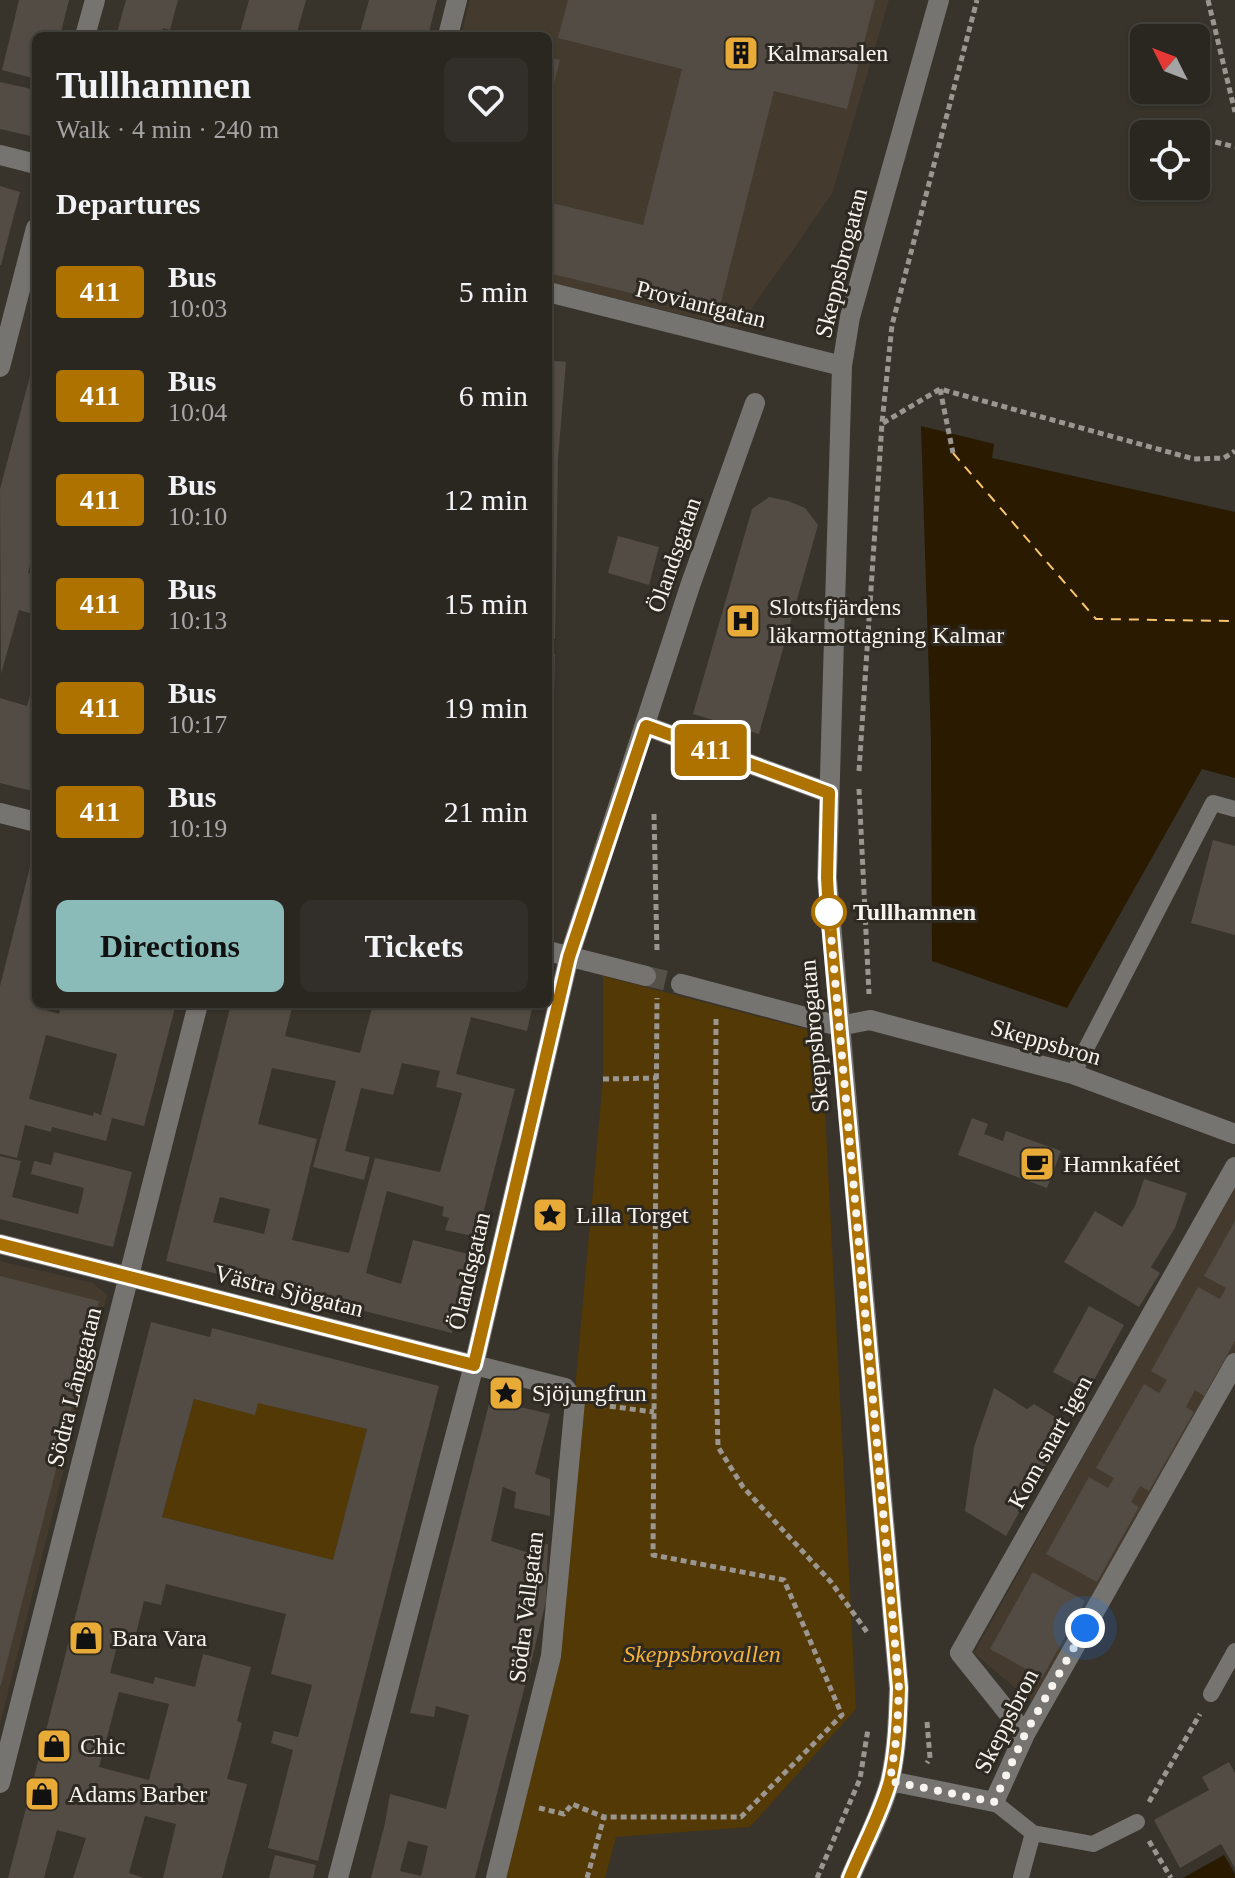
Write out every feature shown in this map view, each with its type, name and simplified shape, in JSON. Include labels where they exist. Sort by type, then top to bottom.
[{"type":"street","points":[[86,32],[95,0]]},
{"type":"street","points":[[449,32],[457,0]]},
{"type":"street","name":"Skeppsbrogatan","points":[[850,1878],[890,1781],[897,1734],[899,1688],[827,878],[842,366],[850,317],[939,0]]},
{"type":"street","points":[[0,155],[32,163]]},
{"type":"street","points":[[0,367],[32,243]]},
{"type":"street","name":"Proviantgatan","points":[[552,293],[842,366]]},
{"type":"street","name":"Ölandsgatan","points":[[338,1878],[474,1365],[569,957],[690,586],[755,403]]},
{"type":"street","points":[[646,726],[829,793]]},
{"type":"street","points":[[0,813],[32,821]]},
{"type":"street","points":[[552,952],[651,980]]},
{"type":"street","points":[[681,984],[839,1026]]},
{"type":"street","name":"Södra Långgatan","points":[[0,1783],[197,1008]]},
{"type":"street","name":"Skeppsbron","points":[[839,1026],[870,1020],[1073,1074],[1235,1134]]},
{"type":"street","name":"Kom snart igen","points":[[1025,1734],[960,1653],[1235,1167]]},
{"type":"street","name":"Västra Sjögatan","points":[[0,1244],[474,1365],[570,1395]]},
{"type":"street","name":"Skeppsbron","points":[[890,1781],[994,1802],[1025,1734],[1235,1363]]},
{"type":"street","name":"Södra Vallgatan","points":[[496,1878],[551,1656],[570,1395]]},
{"type":"lane","points":[[1073,1074],[1213,803],[1235,809]]},
{"type":"lane","points":[[1211,1694],[1235,1651]]},
{"type":"lane","points":[[994,1802],[1033,1833],[1093,1844],[1137,1822]]},
{"type":"lane","points":[[1021,1877],[1033,1833]]},
{"type":"path","points":[[859,771],[882,423],[892,325],[977,0]]},
{"type":"path","points":[[1208,0],[1235,112]]},
{"type":"path","points":[[1210,141],[1235,147]]},
{"type":"path","points":[[882,423],[940,389],[1194,459],[1224,458],[1235,451]]},
{"type":"path","points":[[940,389],[953,453]]},
{"type":"path","points":[[858,787],[870,1020]]},
{"type":"path","points":[[654,814],[657,954]]},
{"type":"path","points":[[515,1802],[564,1814],[572,1804],[604,1817],[741,1817],[842,1715],[784,1580],[653,1555],[657,1078],[651,980]]},
{"type":"path","points":[[716,994],[715,1326],[718,1447],[743,1487],[831,1582],[869,1635]]},
{"type":"path","points":[[603,1079],[657,1078]]},
{"type":"path","points":[[570,1395],[654,1412]]},
{"type":"path","points":[[1171,1878],[1137,1822],[1211,1694]]},
{"type":"path","points":[[817,1878],[860,1779],[869,1725]]},
{"type":"path","points":[[587,1878],[604,1817]]},
{"type":"shaded area","points":[[470,0],[889,0],[832,194],[738,328],[552,283],[552,32],[462,32]]},
{"type":"shaded area","points":[[921,426],[994,444],[992,458],[1235,512],[1235,778],[1202,769],[1067,1008],[932,961],[931,740]]},
{"type":"shaded area","points":[[1235,1184],[1235,1351],[1033,1703],[974,1653]]},
{"type":"shaded area","points":[[0,1261],[93,1283],[107,1295],[0,1725]]},
{"type":"shaded area","points":[[1224,1855],[1235,1878],[1183,1878]]},
{"type":"green space","name":"Skeppsbrovallen","points":[[603,976],[821,1033],[856,1709],[750,1827],[616,1837],[605,1878],[496,1878],[551,1656],[603,1079]]},
{"type":"green space","points":[[194,1399],[255,1414],[258,1403],[367,1429],[333,1560],[162,1517]]},
{"type":"building","points":[[19,0],[69,0],[61,32],[32,32],[32,78],[2,70]]},
{"type":"building","points":[[126,0],[178,0],[170,30],[117,32]]},
{"type":"building","points":[[249,0],[306,0],[297,32],[240,32]]},
{"type":"building","points":[[369,0],[437,0],[429,32],[360,32]]},
{"type":"building","points":[[568,0],[875,0],[847,109],[774,91],[718,314],[552,274],[552,203],[643,225],[682,69],[558,38]]},
{"type":"building","points":[[552,58],[560,60],[552,91]]},
{"type":"building","points":[[0,82],[32,89],[32,136],[0,129]]},
{"type":"building","points":[[0,186],[20,192],[1,265],[0,265]]},
{"type":"building","points":[[552,360],[566,362],[558,459],[555,639],[552,639]]},
{"type":"building","points":[[32,368],[32,558],[28,573],[32,574],[32,614],[19,610],[1,674],[0,489]]},
{"type":"building","points":[[769,497],[805,508],[818,525],[759,734],[693,714],[752,509]]},
{"type":"building","points":[[618,536],[659,547],[649,585],[608,573]]},
{"type":"building","points":[[552,654],[555,654],[552,776]]},
{"type":"building","points":[[32,688],[32,791],[0,783],[0,698],[27,706]]},
{"type":"building","points":[[1213,840],[1235,846],[1235,935],[1191,923]]},
{"type":"building","points":[[32,859],[32,1008],[43,1008],[59,1014],[61,1008],[175,1008],[144,1126],[112,1118],[106,1141],[52,1127],[51,1132],[25,1125],[17,1158],[0,1154],[0,986]],"holes":[[[46,1035],[117,1054],[101,1115],[94,1112],[93,1116],[29,1099]]]},
{"type":"building","points":[[230,1008],[292,1008],[285,1036],[360,1053],[372,1008],[532,1008],[527,1031],[471,1017],[456,1074],[515,1089],[477,1237],[445,1230],[449,1218],[442,1216],[444,1207],[387,1191],[366,1273],[401,1284],[413,1240],[472,1255],[452,1333],[166,1261]],"holes":[[[402,1063],[440,1071],[436,1087],[462,1093],[440,1172],[375,1158],[349,1253],[292,1240],[317,1139],[258,1124],[272,1068],[336,1081],[313,1167],[364,1180],[370,1157],[345,1151],[361,1088],[393,1095]],[[220,1197],[270,1209],[264,1234],[213,1222]]]},
{"type":"building","points":[[972,1118],[988,1124],[984,1134],[1003,1141],[1006,1131],[1061,1151],[1047,1188],[958,1155]]},
{"type":"building","points":[[54,1152],[132,1172],[113,1247],[0,1219],[0,1156],[21,1161],[12,1197],[78,1214],[84,1188],[31,1174],[34,1161],[51,1165]]},
{"type":"building","points":[[1144,1179],[1187,1193],[1175,1228],[1151,1267],[1160,1273],[1139,1307],[1064,1262],[1095,1211],[1122,1227],[1135,1206]]},
{"type":"building","points":[[1235,1221],[1235,1341],[1204,1396],[1195,1390],[1186,1407],[1194,1412],[1149,1491],[1140,1486],[1131,1502],[1139,1507],[1097,1582],[1046,1554],[1089,1477],[1108,1488],[1114,1478],[1096,1468],[1144,1384],[1159,1393],[1167,1380],[1151,1371],[1198,1287],[1220,1299],[1226,1288],[1204,1276]]},
{"type":"building","points":[[0,1276],[99,1301],[1,1685],[0,1685]]},
{"type":"building","points":[[1089,1306],[1124,1325],[1088,1391],[1053,1372]]},
{"type":"building","points":[[151,1322],[210,1337],[212,1328],[439,1386],[318,1861],[268,1848],[293,1750],[271,1743],[274,1731],[298,1737],[312,1685],[271,1674],[286,1614],[166,1584],[161,1605],[144,1601],[135,1638],[120,1634],[110,1673],[153,1684],[155,1677],[195,1687],[203,1654],[251,1667],[237,1721],[242,1723],[227,1779],[247,1784],[222,1878],[163,1878],[176,1824],[145,1816],[129,1873],[144,1878],[73,1878],[86,1838],[57,1830],[44,1878],[8,1878]],"holes":[[[194,1399],[255,1415],[258,1403],[367,1429],[333,1560],[162,1517]],[[119,1692],[169,1704],[149,1780],[99,1767]]]},
{"type":"building","points":[[994,1388],[1027,1409],[1034,1404],[1068,1425],[1006,1536],[965,1511],[974,1447]]},
{"type":"building","points":[[490,1400],[550,1414],[535,1474],[550,1479],[550,1516],[514,1508],[516,1492],[503,1487],[491,1541],[536,1555],[536,1545],[548,1544],[546,1601],[475,1878],[371,1878],[390,1794],[446,1809],[469,1715],[436,1706],[434,1717],[410,1713]],"holes":[[[408,1841],[428,1846],[421,1876],[400,1871]]]},
{"type":"building","points":[[1033,1572],[1085,1601],[1042,1678],[990,1649]]},
{"type":"building","points":[[1229,1762],[1235,1773],[1235,1868],[1221,1844],[1180,1868],[1154,1820],[1209,1790],[1202,1777]]},
{"type":"building","points":[[275,1855],[316,1865],[313,1878],[269,1878]]},
{"type":"ferry route","points":[[953,453],[1096,619],[1235,621]]},
{"type":"tunnel","points":[[646,976],[681,984]]},
{"type":"bus line","name":"411","points":[[0,1244],[474,1365],[569,957],[646,726],[829,793],[829,912],[899,1688],[897,1734],[890,1781],[850,1878]]},
{"type":"place","name":"Kalmarsalen","points":[[741,53]]},
{"type":"place","name":"Slottsfjärdens läkarmottagning Kalmar","points":[[743,621]]},
{"type":"place","name":"Tullhamnen","points":[[829,912]]},
{"type":"place","name":"Hamnkaféet","points":[[1037,1164]]},
{"type":"place","name":"Lilla Torget","points":[[550,1215]]},
{"type":"place","name":"Sjöjungfrun","points":[[506,1393]]},
{"type":"place","name":"Bara Vara","points":[[86,1638]]},
{"type":"place","name":"Chic","points":[[54,1746]]},
{"type":"place","name":"Adams Barber","points":[[42,1794]]},
{"type":"route","points":[[829,912],[899,1688],[897,1734],[890,1781],[994,1802],[1025,1734],[1085,1628]]}]
